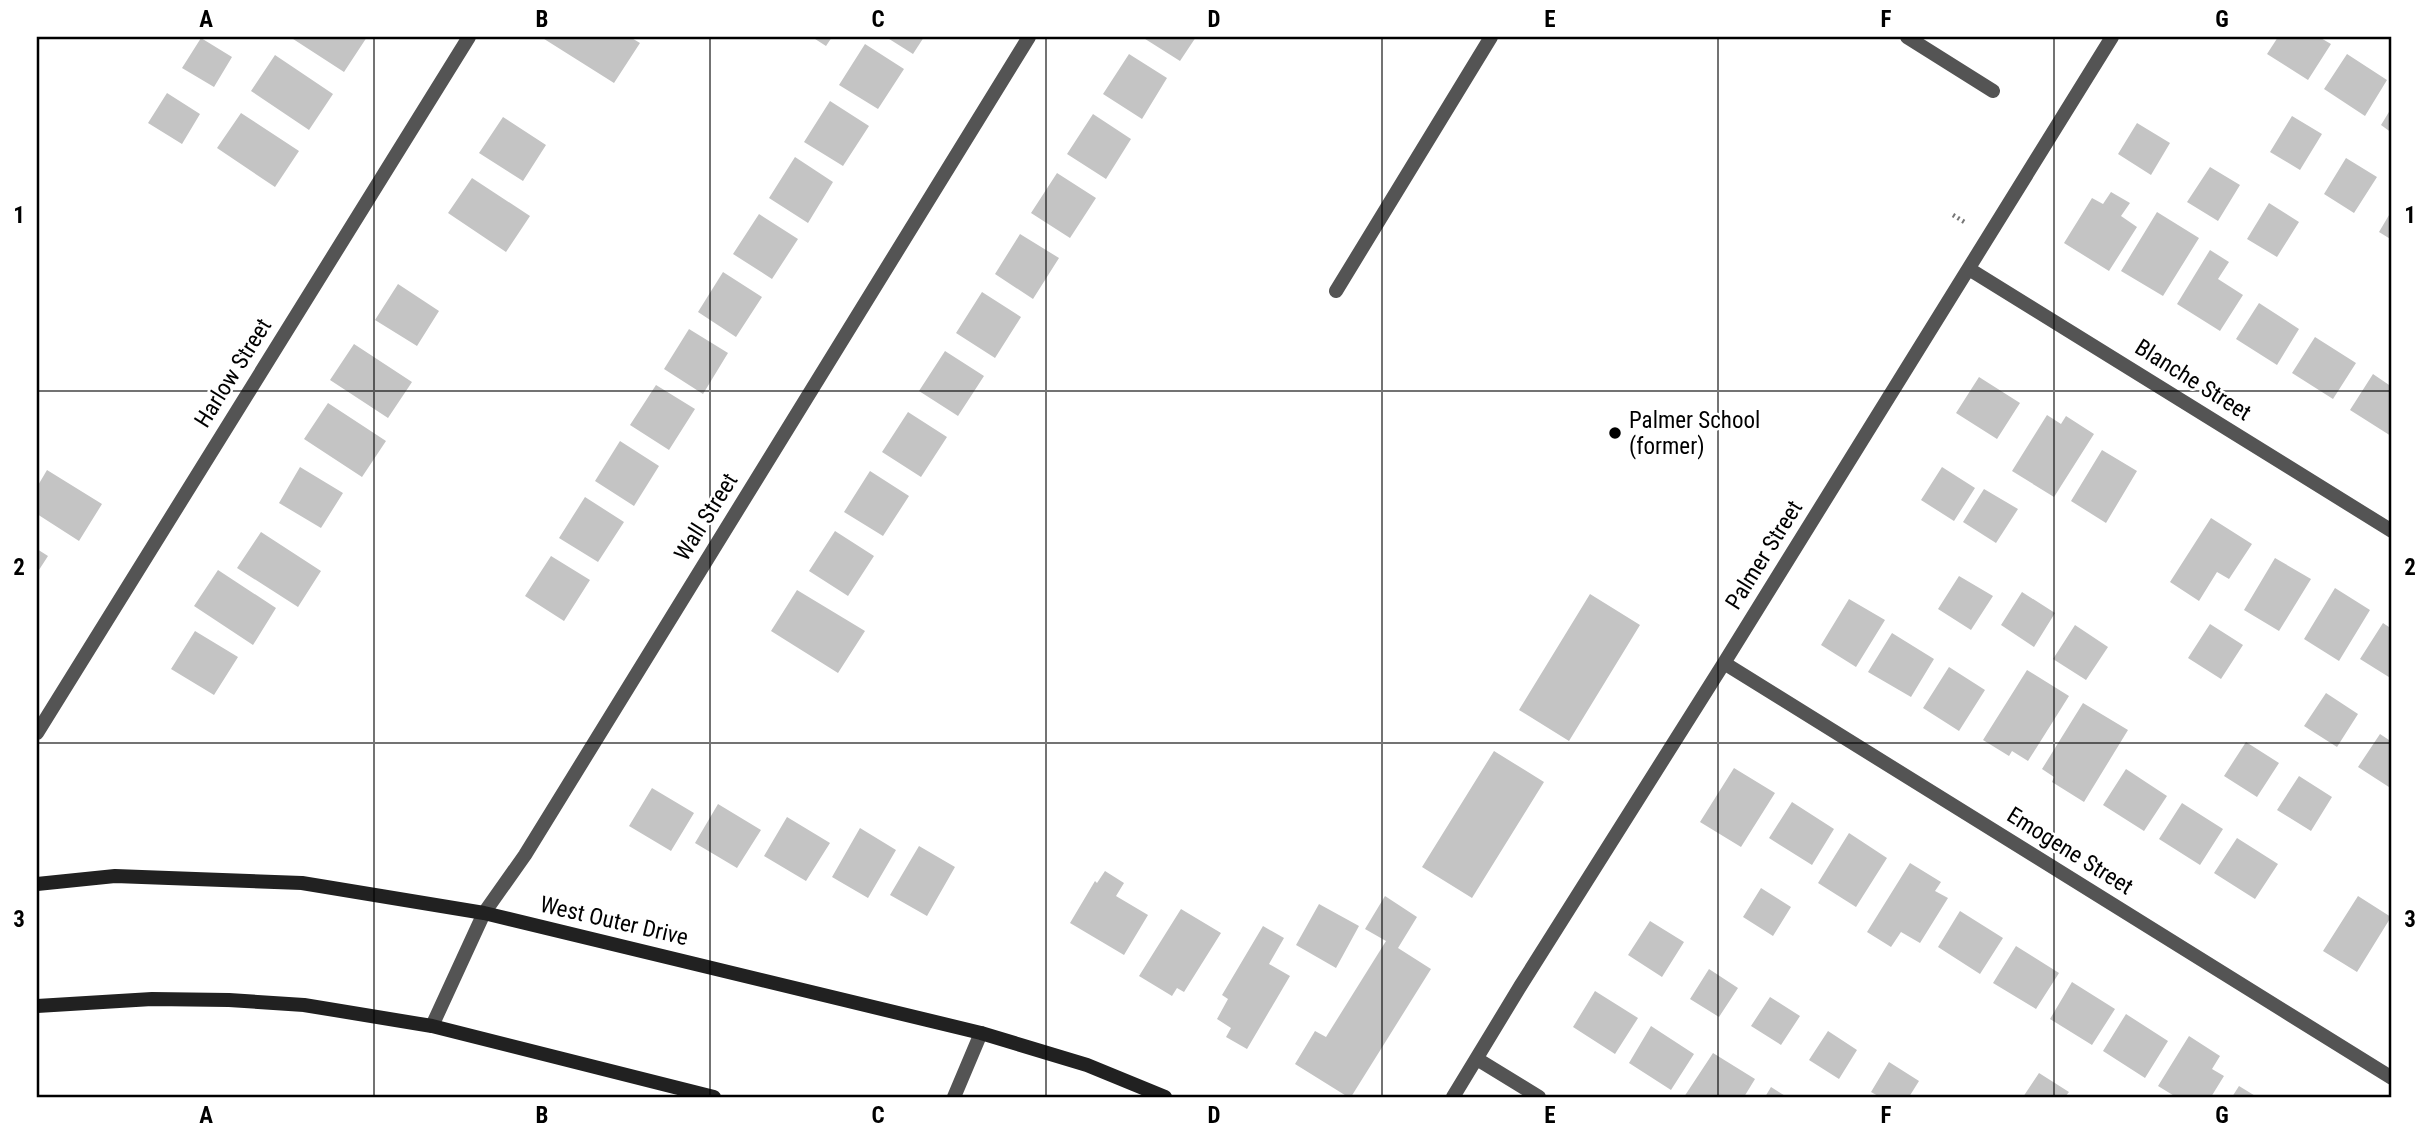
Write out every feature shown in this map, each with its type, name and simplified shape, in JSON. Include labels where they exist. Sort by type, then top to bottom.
[{"type":"main road","name":"West Outer Drive","points":[[37,884],[115,876],[302,883],[484,913],[981,1033],[1087,1065],[1165,1097]]},
{"type":"main road","points":[[37,1006],[152,999],[304,1005],[432,1027],[714,1097]]},
{"type":"street","name":"Harlow Street","points":[[37,733],[469,37]]},
{"type":"street","name":"Wall Street","points":[[432,1027],[484,913],[533,843],[1029,37]]},
{"type":"street","points":[[1336,291],[1491,37]]},
{"type":"street","points":[[1907,37],[1993,91]]},
{"type":"street","name":"Palmer Street","points":[[1453,1097],[2112,37]]},
{"type":"street","name":"Blanche Street","points":[[1969,269],[2392,531]]},
{"type":"street","name":"Emogene Street","points":[[1724,663],[2392,1078]]},
{"type":"street","points":[[954,1097],[981,1033]]},
{"type":"street","points":[[1477,1059],[1539,1097]]},
{"type":"path","points":[[1953,215],[1966,223]]},
{"type":"building","points":[[290,37],[367,37],[344,72]]},
{"type":"building","points":[[541,37],[630,37],[640,43],[614,83]]},
{"type":"building","points":[[812,37],[832,37],[826,46]]},
{"type":"building","points":[[886,37],[924,37],[913,54]]},
{"type":"building","points":[[1142,37],[1196,37],[1180,61]]},
{"type":"building","points":[[2278,37],[2319,37],[2331,44],[2308,80],[2267,54]]},
{"type":"building","points":[[201,38],[232,57],[214,87],[182,68]]},
{"type":"building","points":[[865,44],[904,69],[878,109],[839,85]]},
{"type":"building","points":[[1129,54],[1167,78],[1142,119],[1103,94]]},
{"type":"building","points":[[2347,54],[2387,80],[2365,116],[2324,89]]},
{"type":"building","points":[[275,55],[333,94],[309,130],[251,91]]},
{"type":"building","points":[[167,93],[200,114],[182,144],[148,123]]},
{"type":"building","points":[[830,101],[869,126],[843,166],[804,142]]},
{"type":"building","points":[[2392,107],[2392,133],[2381,125]]},
{"type":"building","points":[[241,113],[299,151],[275,187],[217,148]]},
{"type":"building","points":[[1093,114],[1131,139],[1106,179],[1067,154]]},
{"type":"building","points":[[2292,116],[2322,134],[2300,170],[2270,152]]},
{"type":"building","points":[[503,117],[546,145],[523,181],[479,153]]},
{"type":"building","points":[[2137,123],[2170,143],[2151,175],[2118,154]]},
{"type":"building","points":[[795,157],[833,182],[808,223],[769,198]]},
{"type":"building","points":[[2346,158],[2377,177],[2354,213],[2324,194]]},
{"type":"building","points":[[2210,167],[2240,185],[2218,221],[2187,202]]},
{"type":"building","points":[[1057,173],[1096,198],[1070,238],[1031,213]]},
{"type":"building","points":[[472,178],[530,216],[506,252],[448,213]]},
{"type":"building","points":[[2111,192],[2130,203],[2121,216],[2137,227],[2109,271],[2064,243],[2092,198],[2103,204]]},
{"type":"building","points":[[2269,203],[2299,222],[2277,257],[2247,239]]},
{"type":"building","points":[[2392,210],[2392,240],[2379,232]]},
{"type":"building","points":[[2157,212],[2199,238],[2163,296],[2121,271]]},
{"type":"building","points":[[759,214],[798,239],[772,279],[733,254]]},
{"type":"building","points":[[1020,234],[1059,258],[1033,299],[995,274]]},
{"type":"building","points":[[2210,250],[2229,262],[2218,279],[2243,295],[2220,331],[2177,304]]},
{"type":"building","points":[[723,272],[762,297],[736,337],[698,312]]},
{"type":"building","points":[[398,284],[439,311],[417,346],[375,320]]},
{"type":"building","points":[[982,292],[1021,317],[995,358],[956,333]]},
{"type":"building","points":[[2259,303],[2299,329],[2277,365],[2236,339]]},
{"type":"building","points":[[689,329],[728,353],[703,394],[664,369]]},
{"type":"building","points":[[2315,337],[2356,363],[2333,399],[2292,373]]},
{"type":"building","points":[[354,344],[412,382],[388,418],[330,380]]},
{"type":"building","points":[[945,351],[984,376],[958,416],[919,391]]},
{"type":"building","points":[[2373,374],[2392,387],[2391,436],[2350,410]]},
{"type":"building","points":[[1979,377],[2020,403],[1997,439],[1956,413]]},
{"type":"building","points":[[656,385],[695,409],[669,450],[630,425]]},
{"type":"building","points":[[328,403],[386,441],[362,477],[304,439]]},
{"type":"building","points":[[908,412],[947,437],[921,477],[882,452]]},
{"type":"building","points":[[2047,415],[2061,424],[2066,416],[2094,434],[2054,497],[2012,471]]},
{"type":"building","points":[[620,441],[659,466],[634,506],[595,481]]},
{"type":"building","points":[[2102,450],[2137,471],[2106,523],[2071,501]]},
{"type":"building","points":[[300,467],[343,493],[321,528],[279,503]]},
{"type":"building","points":[[1942,467],[1975,488],[1954,521],[1921,500]]},
{"type":"building","points":[[47,470],[102,504],[79,541],[37,514],[37,487]]},
{"type":"building","points":[[870,471],[909,496],[883,536],[844,512]]},
{"type":"building","points":[[1984,489],[2018,509],[1996,543],[1963,522]]},
{"type":"building","points":[[585,497],[624,522],[598,562],[559,538]]},
{"type":"building","points":[[2211,518],[2252,544],[2229,579],[2217,572],[2199,601],[2170,582]]},
{"type":"building","points":[[835,531],[874,556],[848,596],[809,571]]},
{"type":"building","points":[[261,532],[321,571],[298,607],[237,568]]},
{"type":"building","points":[[37,549],[48,556],[37,573]]},
{"type":"building","points":[[551,556],[590,580],[564,621],[525,596]]},
{"type":"building","points":[[2275,558],[2311,579],[2279,631],[2244,610]]},
{"type":"building","points":[[218,570],[276,608],[253,645],[194,606]]},
{"type":"building","points":[[1959,576],[1993,596],[1971,630],[1938,609]]},
{"type":"building","points":[[2335,588],[2370,610],[2339,661],[2304,639]]},
{"type":"building","points":[[797,590],[865,631],[838,673],[771,631]]},
{"type":"building","points":[[2022,592],[2055,613],[2034,647],[2001,625]]},
{"type":"building","points":[[1590,594],[1640,625],[1569,741],[1519,710]]},
{"type":"building","points":[[1849,599],[1885,620],[1856,667],[1821,645]]},
{"type":"building","points":[[2383,623],[2392,629],[2392,679],[2360,659]]},
{"type":"building","points":[[2210,624],[2243,645],[2221,679],[2188,658]]},
{"type":"building","points":[[2075,625],[2108,647],[2086,680],[2053,659]]},
{"type":"building","points":[[195,631],[238,657],[214,695],[171,669]]},
{"type":"building","points":[[1892,633],[1934,659],[1911,697],[1868,672]]},
{"type":"building","points":[[1949,667],[1985,690],[1959,731],[1923,708]]},
{"type":"building","points":[[2027,670],[2069,696],[2028,761],[2012,751],[2009,756],[1983,740]]},
{"type":"building","points":[[2326,693],[2358,714],[2337,747],[2304,726]]},
{"type":"building","points":[[2083,703],[2128,730],[2084,802],[2052,782],[2054,777],[2042,769]]},
{"type":"building","points":[[2380,734],[2392,742],[2392,789],[2358,767]]},
{"type":"building","points":[[2246,742],[2279,763],[2257,797],[2224,776]]},
{"type":"building","points":[[1494,751],[1544,782],[1472,898],[1422,867]]},
{"type":"building","points":[[1734,768],[1775,793],[1741,847],[1700,822]]},
{"type":"building","points":[[2126,769],[2167,796],[2144,831],[2103,805]]},
{"type":"building","points":[[2299,776],[2332,797],[2311,831],[2277,810]]},
{"type":"building","points":[[652,788],[694,813],[671,851],[629,826]]},
{"type":"building","points":[[1792,802],[1834,829],[1812,865],[1769,838]]},
{"type":"building","points":[[2182,803],[2223,829],[2200,865],[2159,839]]},
{"type":"building","points":[[718,804],[761,830],[737,868],[695,843]]},
{"type":"building","points":[[787,817],[830,843],[806,881],[764,856]]},
{"type":"building","points":[[860,828],[896,850],[868,898],[832,877]]},
{"type":"building","points":[[1849,833],[1887,858],[1856,907],[1818,883]]},
{"type":"building","points":[[2237,838],[2278,864],[2255,899],[2214,873]]},
{"type":"building","points":[[919,846],[955,867],[927,916],[890,895]]},
{"type":"building","points":[[1910,863],[1941,882],[1935,891],[1948,898],[1920,943],[1901,932],[1891,947],[1867,932]]},
{"type":"building","points":[[1105,871],[1124,883],[1116,896],[1148,915],[1124,955],[1070,923],[1095,881],[1097,883]]},
{"type":"building","points":[[1761,888],[1791,907],[1773,936],[1743,917]]},
{"type":"building","points":[[1385,896],[1417,917],[1398,948],[1431,969],[1351,1097],[1348,1097],[1295,1064],[1315,1031],[1326,1037],[1386,941],[1365,929]]},
{"type":"building","points":[[2358,896],[2391,917],[2357,972],[2323,951]]},
{"type":"building","points":[[1319,904],[1359,926],[1336,968],[1296,945]]},
{"type":"building","points":[[1181,909],[1221,933],[1184,992],[1177,988],[1172,996],[1139,976]]},
{"type":"building","points":[[1960,911],[2003,938],[1980,974],[1938,947]]},
{"type":"building","points":[[1650,921],[1684,942],[1662,977],[1628,955]]},
{"type":"building","points":[[1263,926],[1284,938],[1269,964],[1290,976],[1247,1049],[1226,1037],[1231,1028],[1217,1019],[1228,999],[1222,995]]},
{"type":"building","points":[[2016,946],[2059,973],[2036,1009],[1993,983]]},
{"type":"building","points":[[1709,969],[1738,988],[1719,1017],[1690,999]]},
{"type":"building","points":[[2072,982],[2115,1009],[2092,1045],[2050,1019]]},
{"type":"building","points":[[1595,991],[1638,1018],[1615,1054],[1573,1027]]},
{"type":"building","points":[[1770,997],[1800,1016],[1781,1045],[1751,1026]]},
{"type":"building","points":[[2126,1014],[2168,1041],[2145,1078],[2103,1051]]},
{"type":"building","points":[[1651,1026],[1694,1054],[1671,1090],[1629,1063]]},
{"type":"building","points":[[1828,1031],[1857,1050],[1839,1079],[1809,1060]]},
{"type":"building","points":[[2189,1036],[2220,1056],[2212,1069],[2224,1076],[2211,1097],[2176,1097],[2158,1086]]},
{"type":"building","points":[[1713,1053],[1755,1079],[1744,1097],[1684,1097]]},
{"type":"building","points":[[1889,1062],[1919,1081],[1909,1097],[1880,1097],[1871,1092]]},
{"type":"building","points":[[2039,1073],[2069,1092],[2065,1097],[2023,1097]]},
{"type":"building","points":[[2239,1086],[2257,1097],[2232,1097]]},
{"type":"building","points":[[1771,1087],[1787,1097],[1765,1097]]},
{"type":"place","name":"Palmer School (former)","points":[[1615,433]]}]
